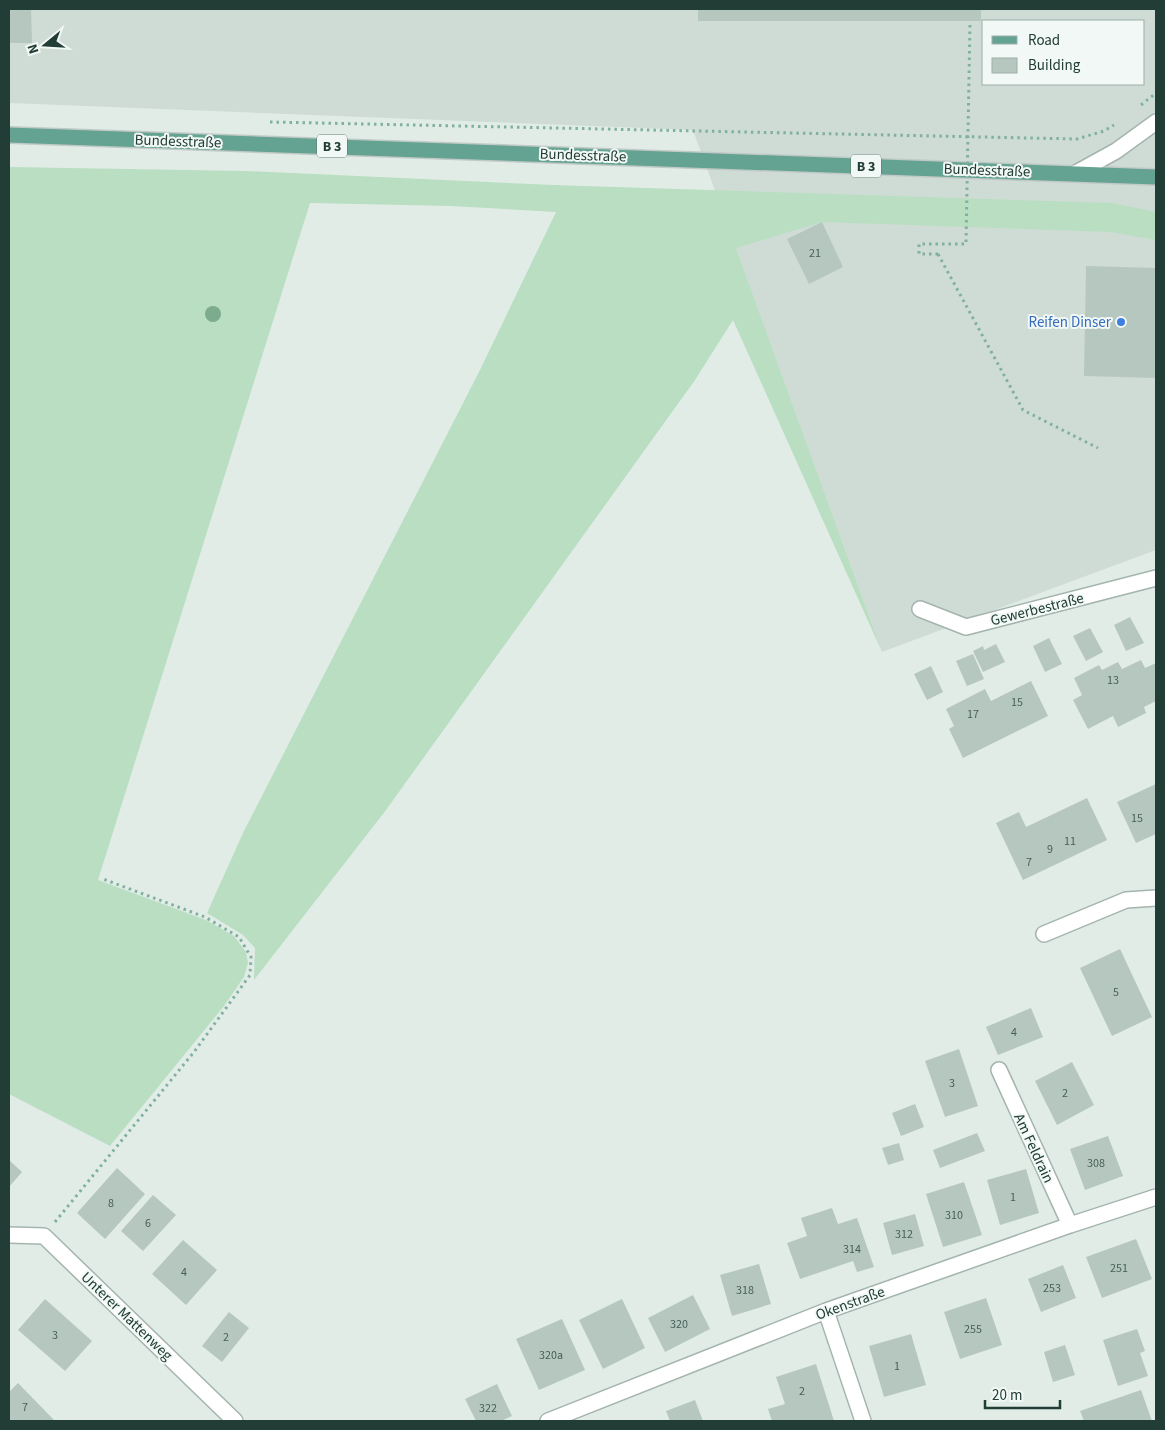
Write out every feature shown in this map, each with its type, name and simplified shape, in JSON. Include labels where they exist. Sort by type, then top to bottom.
[{"type":"main road","name":"Bundesstraße","points":[[9,135],[1156,176]]},
{"type":"street","points":[[1076,173],[1116,151],[1156,122]]},
{"type":"street","name":"Gewerbestraße","points":[[920,609],[966,627],[1156,578]]},
{"type":"street","points":[[1044,934],[1126,900],[1156,898]]},
{"type":"street","name":"Am Feldrain","points":[[999,1070],[1070,1225]]},
{"type":"street","name":"Okenstraße","points":[[548,1421],[826,1311],[1070,1225],[1156,1197]]},
{"type":"street","points":[[9,1234],[44,1236]]},
{"type":"street","name":"Unterer Mattenweg","points":[[44,1236],[235,1421]]},
{"type":"street","points":[[826,1311],[863,1421]]},
{"type":"path","points":[[970,22],[966,244],[919,244],[919,254],[938,254],[1023,410],[1098,448]]},
{"type":"path","points":[[268,122],[1077,139],[1104,131],[1118,122]]},
{"type":"path","points":[[44,1236],[194,1052],[250,975],[251,957],[240,937],[205,917],[103,879]]},
{"type":"shaded area","points":[[9,9],[1156,9],[1156,550],[882,652],[693,130],[9,103]]},
{"type":"green space","points":[[9,167],[246,171],[553,185],[1112,203],[1156,212],[1156,240],[1111,232],[822,222],[736,248],[882,652],[733,320],[695,380],[386,810],[254,980],[255,948],[243,935],[207,913],[243,833],[480,370],[556,212],[451,206],[310,203],[98,880],[206,920],[234,936],[246,952],[248,963],[244,977],[224,1006],[110,1146],[9,1094]]},
{"type":"building","points":[[9,9],[31,9],[32,43],[9,43]]},
{"type":"building","points":[[698,9],[981,9],[981,21],[698,21]]},
{"type":"building","points":[[822,222],[843,267],[809,284],[787,239]]},
{"type":"building","name":"Reifen Dinser","points":[[1086,266],[1156,268],[1156,378],[1084,376]]},
{"type":"building","points":[[1130,617],[1144,643],[1126,651],[1114,625]]},
{"type":"building","points":[[1090,628],[1103,652],[1086,661],[1073,636]]},
{"type":"building","points":[[1049,638],[1062,664],[1045,672],[1033,646]]},
{"type":"building","points":[[996,644],[1005,662],[983,672],[973,651],[983,646],[984,650]]},
{"type":"building","points":[[973,654],[984,679],[967,686],[956,661]]},
{"type":"building","points":[[1141,660],[1145,668],[1156,663],[1156,701],[1144,707],[1146,713],[1118,727],[1113,716],[1088,729],[1073,700],[1082,695],[1074,678],[1099,665],[1102,670],[1118,662],[1122,669]]},
{"type":"building","points":[[931,666],[943,692],[927,700],[914,674]]},
{"type":"building","points":[[1031,681],[1048,716],[963,758],[949,729],[954,726],[946,709],[985,689],[991,701]]},
{"type":"building","points":[[1156,784],[1156,834],[1136,843],[1117,802]]},
{"type":"building","points":[[1087,798],[1107,840],[1023,880],[996,823],[1019,812],[1026,827]]},
{"type":"building","points":[[1120,949],[1152,1017],[1112,1036],[1080,968]]},
{"type":"building","points":[[1031,1008],[1043,1037],[998,1055],[986,1027]]},
{"type":"building","points":[[959,1049],[978,1106],[945,1117],[925,1061]]},
{"type":"building","points":[[1072,1062],[1094,1105],[1057,1125],[1035,1081]]},
{"type":"building","points":[[915,1104],[924,1127],[901,1136],[892,1113]]},
{"type":"building","points":[[977,1133],[985,1151],[940,1168],[933,1150]]},
{"type":"building","points":[[1108,1136],[1123,1176],[1085,1190],[1070,1149]]},
{"type":"building","points":[[899,1143],[904,1160],[888,1165],[882,1148]]},
{"type":"building","points":[[9,1160],[22,1172],[9,1187]]},
{"type":"building","points":[[117,1168],[145,1194],[105,1239],[77,1213]]},
{"type":"building","points":[[1026,1169],[1039,1213],[1000,1225],[987,1180]]},
{"type":"building","points":[[964,1182],[982,1235],[943,1247],[926,1194]]},
{"type":"building","points":[[153,1195],[176,1215],[143,1251],[121,1231]]},
{"type":"building","points":[[832,1208],[838,1224],[857,1218],[874,1267],[857,1272],[853,1261],[800,1279],[787,1243],[807,1236],[801,1218]]},
{"type":"building","points":[[915,1214],[924,1246],[892,1255],[883,1223]]},
{"type":"building","points":[[1136,1239],[1152,1279],[1102,1298],[1086,1257]]},
{"type":"building","points":[[183,1240],[217,1270],[186,1305],[152,1274]]},
{"type":"building","points":[[759,1264],[771,1304],[732,1316],[720,1275]]},
{"type":"building","points":[[1063,1265],[1076,1298],[1041,1312],[1028,1279]]},
{"type":"building","points":[[693,1295],[710,1329],[665,1352],[648,1318]]},
{"type":"building","points":[[986,1298],[1002,1345],[960,1359],[944,1312]]},
{"type":"building","points":[[45,1299],[92,1341],[65,1371],[18,1330]]},
{"type":"building","points":[[622,1299],[645,1348],[603,1369],[579,1320]]},
{"type":"building","points":[[229,1312],[249,1328],[222,1362],[202,1346]]},
{"type":"building","points":[[562,1319],[585,1370],[539,1390],[516,1339]]},
{"type":"building","points":[[1137,1329],[1145,1351],[1140,1353],[1148,1376],[1118,1386],[1103,1340]]},
{"type":"building","points":[[911,1334],[926,1385],[884,1397],[869,1346]]},
{"type":"building","points":[[1065,1345],[1075,1375],[1053,1382],[1044,1352]]},
{"type":"building","points":[[816,1364],[834,1421],[772,1421],[768,1409],[785,1404],[776,1377]]},
{"type":"building","points":[[18,1383],[55,1421],[9,1421],[9,1392]]},
{"type":"building","points":[[497,1384],[512,1416],[501,1421],[476,1421],[465,1399]]},
{"type":"building","points":[[1141,1390],[1152,1421],[1084,1421],[1080,1411]]},
{"type":"building","points":[[695,1400],[703,1421],[670,1421],[666,1411]]},
{"type":"place","name":"Reifen Dinser","points":[[1121,322]]}]
